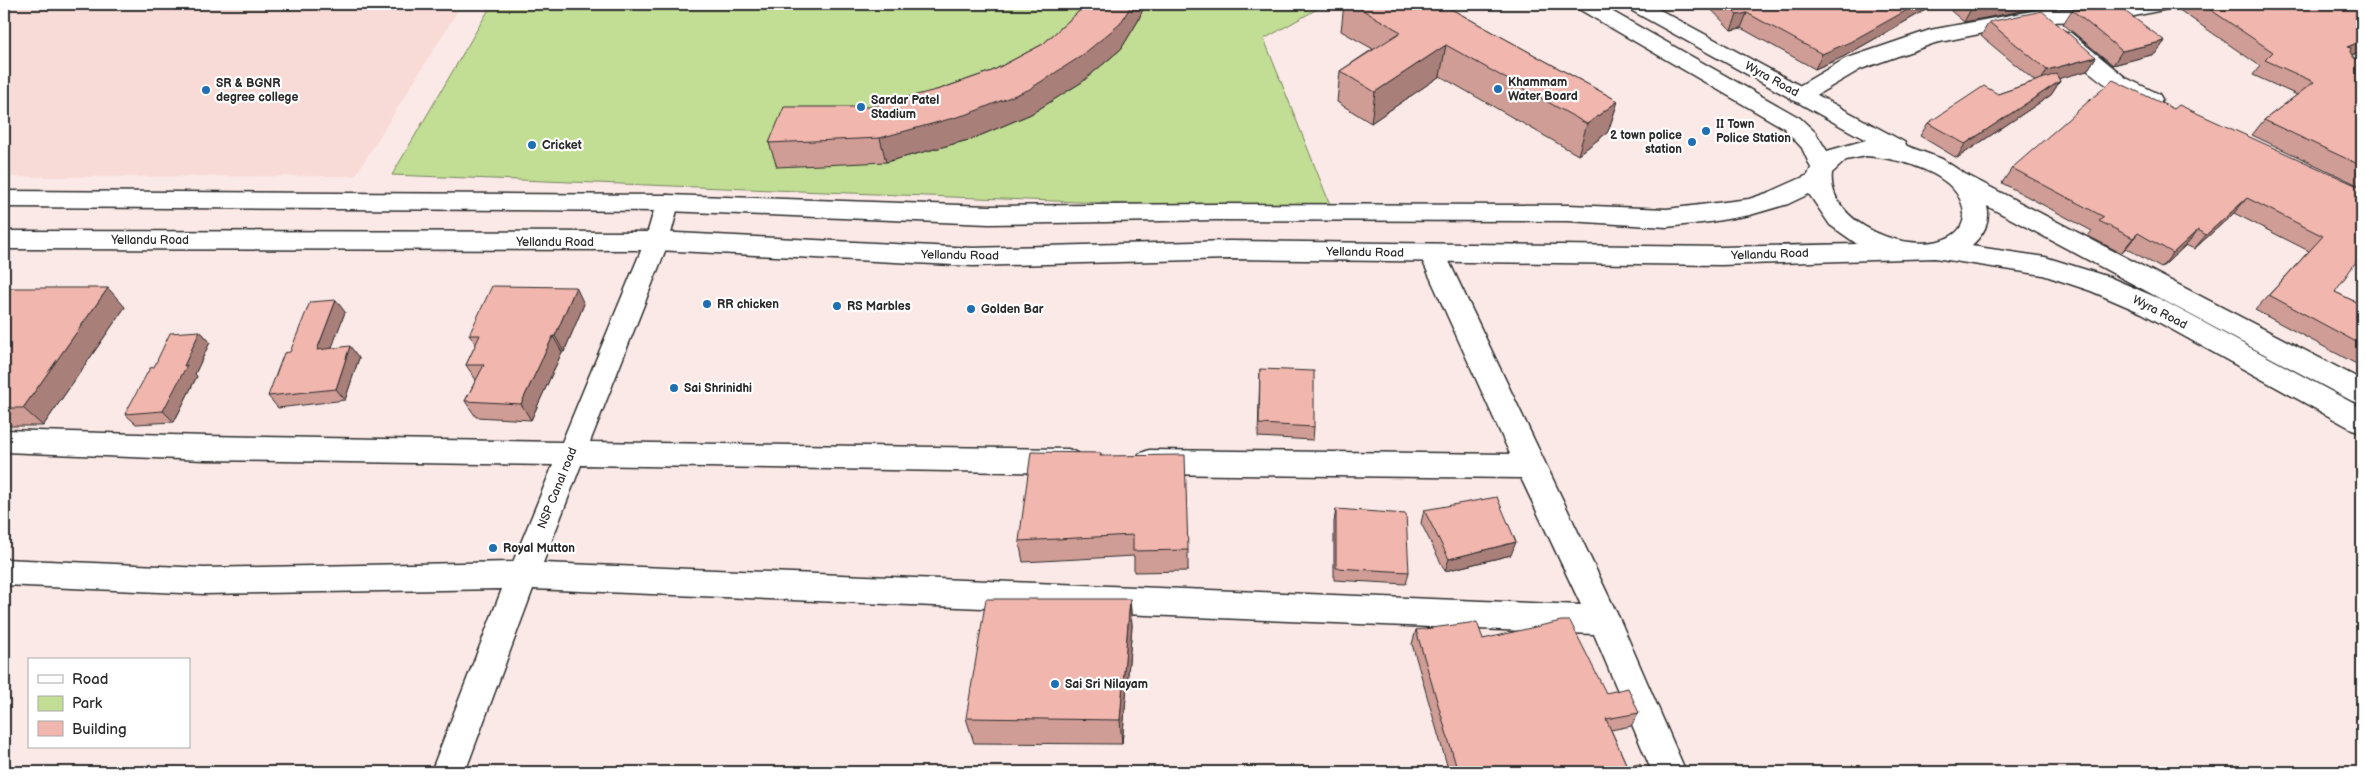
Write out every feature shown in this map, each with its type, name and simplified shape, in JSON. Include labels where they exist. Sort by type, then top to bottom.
[{"type":"main road","name":"Wyra Road","points":[[1584,4],[1792,122],[1808,137],[1818,153],[1820,194],[1830,211],[1845,225],[1867,238],[1883,244],[2045,266],[2100,284],[2151,306],[2362,421]]},
{"type":"main road","name":"Wyra Road","points":[[1634,4],[1910,154],[1944,170],[1958,180],[2362,393]]},
{"type":"main road","points":[[1800,95],[1853,64],[1930,37],[2038,16],[2111,15],[2166,4]]},
{"type":"main road","points":[[2038,16],[2118,83],[2170,108]]},
{"type":"main road","name":"Wyra Road","points":[[1820,174],[1832,158],[1848,151],[1866,148],[1888,149],[1910,154]]},
{"type":"main road","points":[[4,199],[667,203],[989,215],[1226,212],[1568,213],[1667,218],[1710,214],[1750,207],[1780,198],[1820,174]]},
{"type":"main road","name":"Wyra Road","points":[[1928,251],[1961,244],[1974,231],[1978,215],[1972,197],[1958,180]]},
{"type":"main road","name":"NSP Canal road","points":[[448,772],[570,455],[657,241],[667,203]]},
{"type":"main road","name":"Yellandu Road","points":[[4,240],[657,241],[973,257],[1229,250],[1720,256],[1928,251]]},
{"type":"main road","points":[[1432,252],[1530,466],[1604,620],[1669,772]]},
{"type":"main road","points":[[4,442],[570,455],[1090,461]]},
{"type":"main road","points":[[1120,462],[1530,466]]},
{"type":"main road","points":[[4,572],[204,581],[523,575],[1604,620]]},
{"type":"shaded area","name":"SR & BGNR degree college","points":[[4,4],[462,4],[355,176],[4,177]]},
{"type":"green space","name":"Sardar Patel Stadium","points":[[492,4],[1326,4],[1264,39],[1333,212],[392,175]]},
{"type":"building","points":[[1087,4],[1132,4],[1120,24],[1080,57],[1028,90],[968,114],[880,138],[769,143],[784,107],[869,107],[940,89],[992,71],[1043,44]]},
{"type":"building","points":[[1352,4],[1442,4],[1618,101],[1587,124],[1446,45],[1375,92],[1340,71],[1401,32]]},
{"type":"building","points":[[1726,4],[1918,4],[1850,42],[1822,54],[1747,13],[1737,15]]},
{"type":"building","points":[[1968,4],[1990,4],[1972,7]]},
{"type":"building","points":[[2202,4],[2362,4],[2362,41],[2347,47],[2351,48],[2350,52],[2354,58],[2362,61],[2362,166],[2264,120],[2314,82],[2265,60],[2273,52]]},
{"type":"building","points":[[2122,9],[2165,41],[2122,51],[2072,10]]},
{"type":"building","points":[[2042,11],[2096,57],[2047,70],[1989,22]]},
{"type":"building","points":[[2056,74],[2060,81],[1965,144],[1928,123],[1984,86],[1998,94]]},
{"type":"building","points":[[2113,80],[2174,109],[2179,105],[2362,188],[2362,253],[2335,292],[2362,305],[2362,345],[2269,295],[2323,236],[2247,198],[2206,235],[2198,230],[2173,253],[2138,233],[2133,238],[2099,221],[2104,217],[2012,168]]},
{"type":"building","points":[[492,286],[576,287],[555,336],[553,336],[521,404],[465,401],[484,365],[466,365],[480,335],[469,335]]},
{"type":"building","points":[[4,288],[108,288],[23,408],[4,408]]},
{"type":"building","points":[[336,300],[317,350],[350,346],[336,389],[268,396],[284,353],[290,352],[310,302]]},
{"type":"building","points":[[200,331],[184,366],[187,365],[163,411],[125,414],[150,368],[154,367],[170,333]]},
{"type":"building","points":[[1260,369],[1314,371],[1314,427],[1259,424]]},
{"type":"building","points":[[1031,452],[1101,453],[1100,456],[1185,455],[1188,550],[1133,551],[1133,535],[1019,541]]},
{"type":"building","points":[[1497,497],[1516,542],[1449,559],[1424,510]]},
{"type":"building","points":[[1336,509],[1406,514],[1409,572],[1336,568]]},
{"type":"building","name":"Sai Sri Nilayam","points":[[986,599],[1130,599],[1120,720],[966,718]]},
{"type":"building","points":[[1561,621],[1570,621],[1606,693],[1628,688],[1639,713],[1606,719],[1627,766],[1640,764],[1643,772],[1458,772],[1416,630],[1477,622],[1483,639]]},
{"type":"place","name":"Khammam Water Board","points":[[1498,89]]},
{"type":"place","name":"SR & BGNR degree college","points":[[206,90]]},
{"type":"place","name":"Sardar Patel Stadium","points":[[861,107]]},
{"type":"place","name":"II Town Police Station","points":[[1706,131]]},
{"type":"place","name":"2 town police station","points":[[1692,142]]},
{"type":"place","name":"Cricket","points":[[532,145]]},
{"type":"place","name":"RR chicken","points":[[707,304]]},
{"type":"place","name":"RS Marbles","points":[[837,306]]},
{"type":"place","name":"Golden Bar","points":[[971,309]]},
{"type":"place","name":"Sai Shrinidhi","points":[[674,388]]},
{"type":"place","name":"Royal Mutton","points":[[493,548]]},
{"type":"place","name":"Sai Sri Nilayam","points":[[1055,684]]}]
